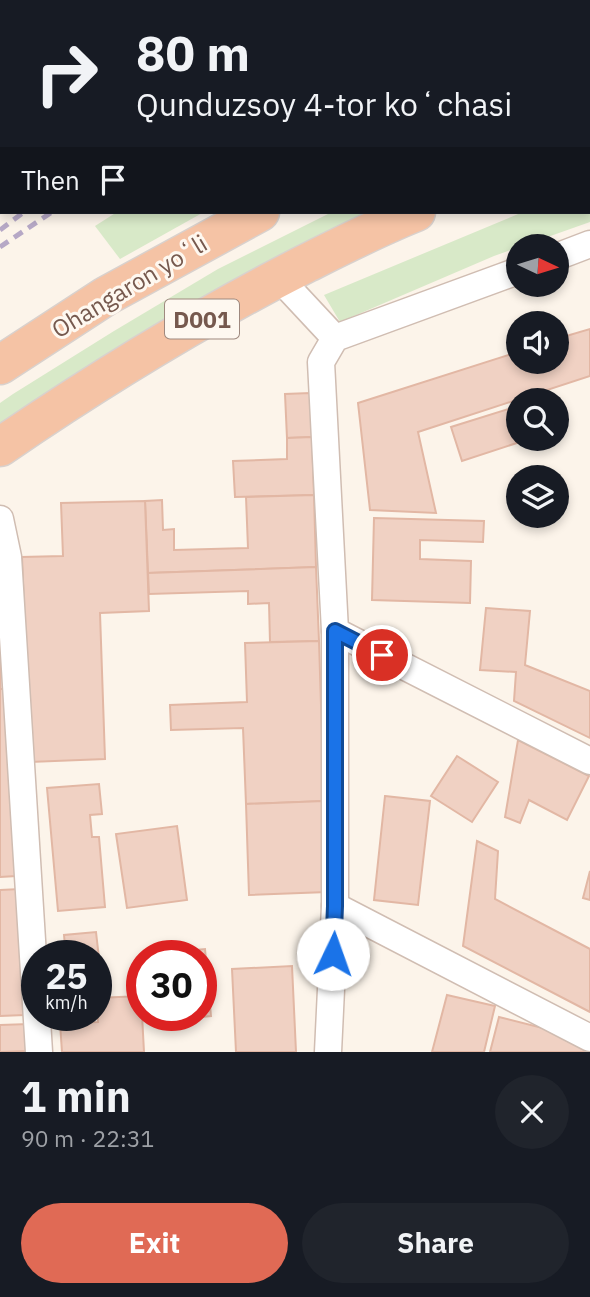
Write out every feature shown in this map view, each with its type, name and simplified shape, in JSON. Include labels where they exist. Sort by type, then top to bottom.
[{"type":"highway","name":"Ohangaron yoʻli","points":[[0,365],[106,296],[256,214]]},
{"type":"highway","name":"D001","points":[[0,447],[147,352],[279,278],[412,214]]},
{"type":"street","points":[[569,252],[590,244]]},
{"type":"street","points":[[328,1052],[335,906],[335,631],[321,362],[335,338],[506,275]]},
{"type":"street","points":[[279,278],[335,338]]},
{"type":"street","points":[[0,519],[8,557],[39,1052]]},
{"type":"street","points":[[335,631],[590,761]]},
{"type":"street","points":[[335,906],[590,1038]]},
{"type":"green space","points":[[114,214],[200,214],[120,259],[95,226]]},
{"type":"green space","points":[[328,214],[371,214],[0,424],[0,403],[218,269]]},
{"type":"green space","points":[[518,214],[590,214],[590,222],[556,234],[506,234],[506,252],[340,322],[324,295]]},
{"type":"building","points":[[590,329],[590,376],[553,388],[506,388],[506,403],[418,432],[436,513],[370,510],[358,403],[506,356],[506,374],[569,374],[569,335]]},
{"type":"building","points":[[310,393],[312,437],[287,438],[285,394]]},
{"type":"building","points":[[506,410],[506,447],[462,461],[451,427]]},
{"type":"building","points":[[312,437],[314,495],[235,497],[233,461],[287,459],[287,438]]},
{"type":"building","points":[[314,495],[316,567],[148,573],[145,501],[162,500],[163,530],[174,529],[174,550],[248,548],[246,497]]},
{"type":"building","points":[[145,501],[149,611],[100,613],[105,759],[30,762],[22,557],[63,556],[61,503]]},
{"type":"building","points":[[374,518],[484,521],[483,542],[420,540],[420,559],[471,561],[470,603],[372,600]]},
{"type":"building","points":[[316,567],[319,641],[270,642],[269,603],[248,604],[248,591],[149,594],[148,573]]},
{"type":"building","points":[[486,608],[530,611],[525,665],[590,691],[590,738],[514,701],[516,672],[480,670]]},
{"type":"building","points":[[0,609],[5,689],[0,689]]},
{"type":"building","points":[[319,641],[324,801],[246,804],[243,728],[171,730],[170,705],[247,702],[245,643]]},
{"type":"building","points":[[0,689],[5,689],[16,876],[0,877]]},
{"type":"building","points":[[518,740],[589,776],[567,820],[529,800],[520,823],[505,817]]},
{"type":"building","points":[[457,756],[498,782],[472,822],[431,796]]},
{"type":"building","points":[[99,784],[102,814],[90,815],[92,837],[99,837],[105,907],[58,911],[47,788]]},
{"type":"building","points":[[385,796],[430,801],[418,905],[374,900]]},
{"type":"building","points":[[324,801],[327,892],[249,895],[246,804]]},
{"type":"building","points":[[177,826],[187,900],[127,908],[116,834]]},
{"type":"building","points":[[477,841],[498,851],[495,899],[590,949],[590,1012],[463,946]]},
{"type":"building","points":[[590,871],[590,900],[583,898]]},
{"type":"building","points":[[20,889],[21,1015],[0,1016],[0,890]]},
{"type":"building","points":[[96,932],[97,940],[64,940],[64,935]]},
{"type":"building","points":[[292,966],[296,1052],[236,1052],[232,969]]},
{"type":"building","points":[[447,995],[495,1006],[484,1052],[432,1052]]},
{"type":"building","points":[[112,997],[126,997],[126,1031],[143,1031],[144,1052],[62,1052],[61,1031],[112,1031]]},
{"type":"building","points":[[499,1017],[590,1040],[588,1052],[490,1052]]},
{"type":"building","points":[[21,1024],[21,1031],[29,1031],[30,1051],[0,1052],[0,1025]]},
{"type":"railway","points":[[0,230],[21,214]]},
{"type":"railway","points":[[0,247],[49,214]]},
{"type":"route","points":[[333,954],[335,631],[382,655]]}]
